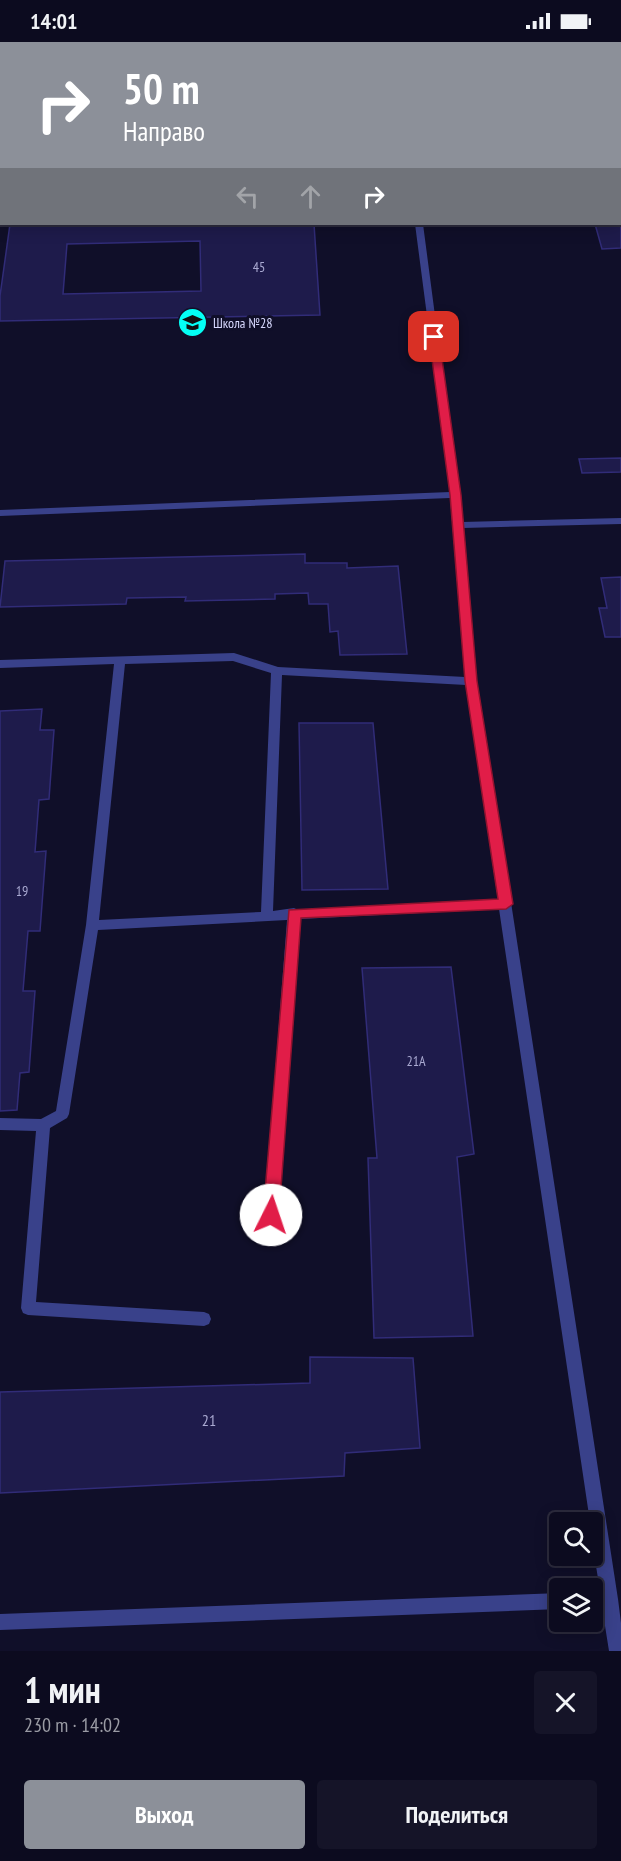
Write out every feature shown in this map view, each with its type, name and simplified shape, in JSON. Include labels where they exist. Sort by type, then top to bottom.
[{"type":"lane","points":[[419,225],[455,495],[471,681],[617,1651]]},
{"type":"lane","points":[[0,513],[455,495]]},
{"type":"lane","points":[[458,525],[621,521]]},
{"type":"lane","points":[[0,664],[234,657],[277,671],[471,681]]},
{"type":"lane","points":[[0,1124],[44,1125],[62,1114],[92,925],[120,659]]},
{"type":"lane","points":[[267,914],[277,671]]},
{"type":"lane","points":[[92,925],[267,914],[506,904]]},
{"type":"lane","points":[[271,1215],[294,913]]},
{"type":"lane","points":[[44,1125],[28,1308],[204,1319]]},
{"type":"lane","points":[[603,1599],[610,1599]]},
{"type":"lane","points":[[0,1622],[549,1601]]},
{"type":"building","points":[[10,225],[314,225],[320,315],[0,321],[0,296]],"holes":[[[200,241],[201,291],[63,294],[67,244]]]},
{"type":"building","points":[[595,225],[621,225],[621,248],[602,249]]},
{"type":"building","points":[[621,458],[621,472],[582,473],[579,459]]},
{"type":"building","points":[[305,554],[305,563],[347,563],[347,568],[398,566],[407,654],[340,655],[338,631],[330,632],[328,604],[309,604],[308,593],[275,594],[275,599],[185,601],[186,597],[127,598],[126,604],[0,607],[5,561]]},
{"type":"building","points":[[621,577],[621,637],[605,637],[599,608],[607,608],[601,578]]},
{"type":"building","points":[[42,709],[40,730],[54,730],[49,799],[39,800],[35,852],[46,851],[40,931],[28,931],[23,991],[35,991],[29,1072],[20,1073],[17,1110],[0,1111],[0,711]]},
{"type":"building","points":[[299,723],[373,723],[388,889],[302,890]]},
{"type":"building","points":[[451,967],[474,1154],[457,1157],[473,1336],[374,1338],[368,1158],[377,1158],[362,968]]},
{"type":"building","points":[[310,1357],[413,1358],[420,1448],[345,1453],[344,1476],[0,1493],[0,1392],[310,1383]]},
{"type":"place","name":"Школа №28","points":[[192,323]]},
{"type":"route","points":[[271,1215],[294,913],[506,904],[471,681],[455,495],[434,337]]}]
